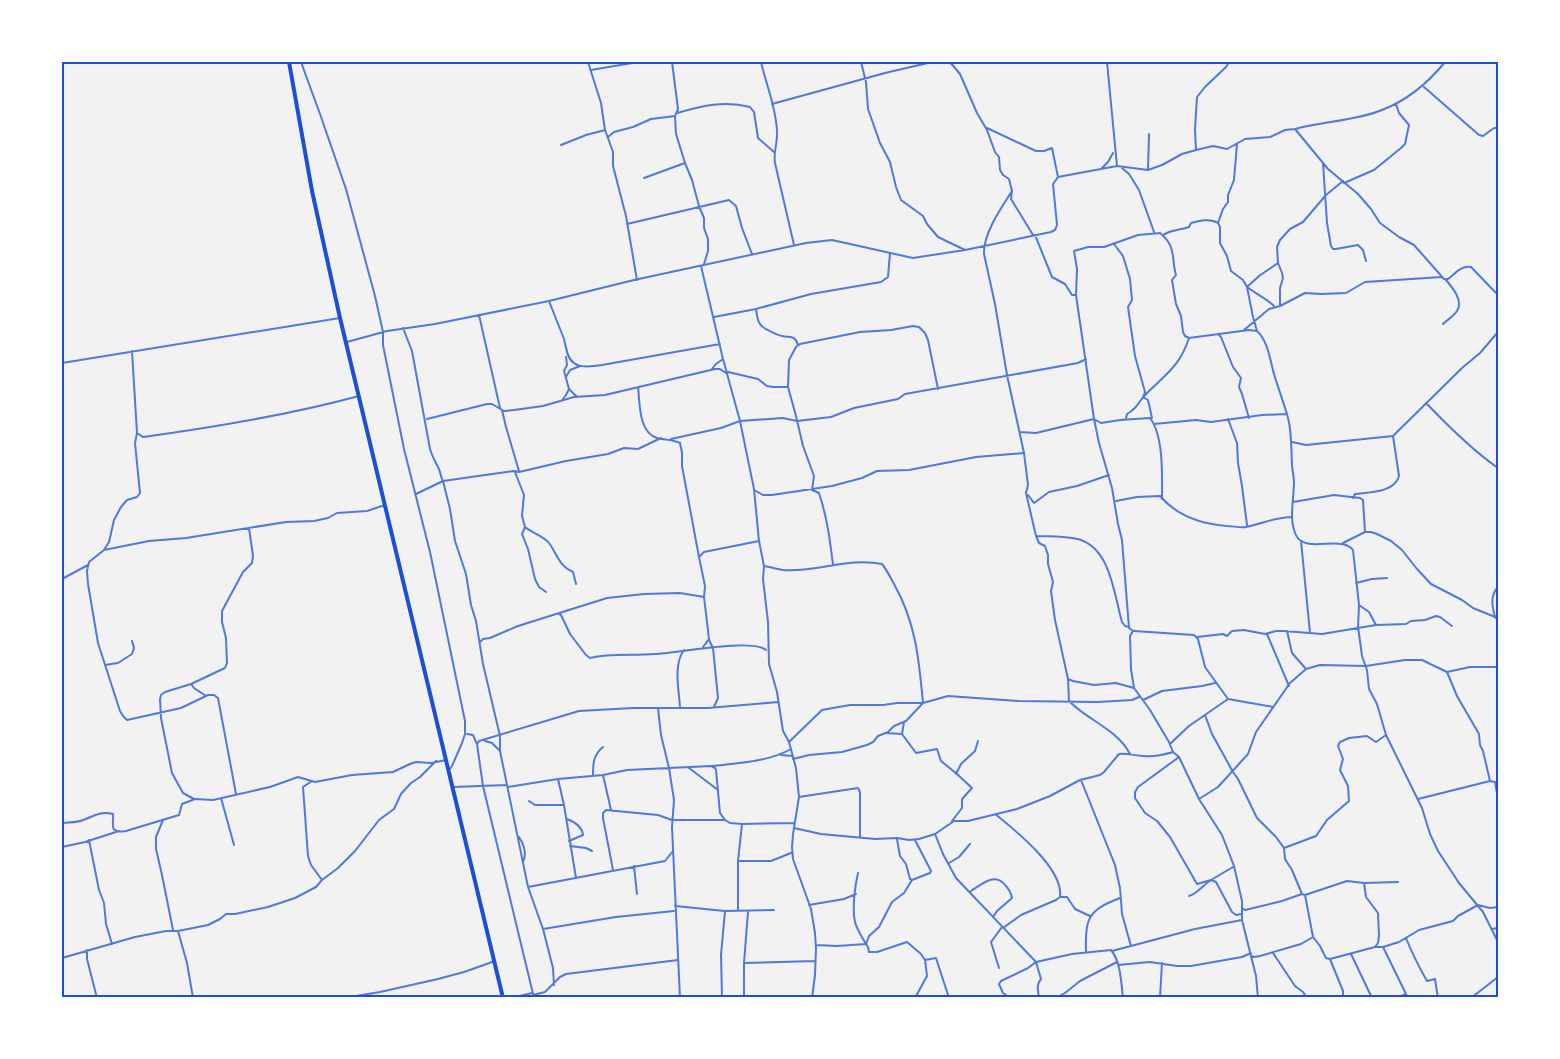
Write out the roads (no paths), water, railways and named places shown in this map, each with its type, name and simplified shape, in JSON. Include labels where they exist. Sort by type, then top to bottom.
[{"type":"highway","points":[[289,62],[312,191],[340,318],[503,998]]},
{"type":"street","points":[[301,62],[346,189],[375,296],[404,449],[452,654],[465,721],[465,734],[458,755],[449,770]]},
{"type":"street","points":[[588,62],[601,103],[605,130],[613,152],[613,166],[621,194],[637,280]]},
{"type":"street","points":[[591,70],[638,62]]},
{"type":"street","points":[[672,62],[678,109],[676,134],[704,218],[708,251],[702,265],[713,318],[740,421],[753,489],[764,566],[764,597],[768,622],[770,669],[777,692],[784,736],[791,748],[799,797],[792,853],[814,925],[816,945],[812,998]]},
{"type":"street","points":[[761,62],[777,131],[774,152],[776,171],[794,245]]},
{"type":"street","points":[[861,62],[868,108],[880,143],[890,162],[901,200],[923,216],[938,237],[964,250]]},
{"type":"street","points":[[772,104],[932,62]]},
{"type":"street","points":[[951,62],[960,74],[999,157],[1000,170],[1008,179],[1012,191],[1011,199],[1034,235],[1052,277],[1065,285],[1072,296],[1076,295]]},
{"type":"street","points":[[1107,62],[1114,151],[1118,167],[1129,174],[1139,190],[1154,233]]},
{"type":"street","points":[[1196,150],[1197,97],[1229,62]]},
{"type":"street","points":[[346,342],[383,332],[549,301],[794,245],[832,240],[913,258],[1051,232],[1057,224],[1053,184],[1058,177],[1102,168],[1148,170],[1196,150],[1213,146],[1227,149],[1245,139],[1270,137],[1284,130],[1382,110],[1396,104],[1423,86],[1445,62]]},
{"type":"street","points":[[1423,86],[1479,135],[1483,136],[1494,128],[1498,128]]},
{"type":"street","points":[[608,137],[614,132],[651,119],[721,103],[732,103],[750,107],[754,112],[758,138],[774,152]]},
{"type":"street","points":[[1280,306],[1280,288],[1283,278],[1278,263],[1277,248],[1280,240],[1304,222],[1326,195],[1343,182],[1374,170],[1405,144],[1409,125],[1399,113],[1396,104]]},
{"type":"street","points":[[985,126],[1036,151],[1052,148],[1058,177]]},
{"type":"street","points":[[1295,129],[1328,169],[1358,194],[1380,223],[1399,237],[1414,244],[1444,278],[1456,294],[1459,306],[1443,324]]},
{"type":"street","points":[[561,145],[605,130]]},
{"type":"street","points":[[1148,170],[1149,134]]},
{"type":"street","points":[[1237,144],[1234,180],[1228,195],[1228,202],[1218,223],[1220,243],[1231,271],[1243,280],[1247,287],[1257,331],[1263,337],[1267,348],[1287,414],[1292,442],[1293,517],[1296,533],[1301,541],[1310,633]]},
{"type":"street","points":[[1102,168],[1114,151]]},
{"type":"street","points":[[644,178],[685,163]]},
{"type":"street","points":[[1323,163],[1330,246],[1336,249],[1358,244],[1363,250],[1366,261]]},
{"type":"street","points":[[1012,191],[990,229],[984,246],[984,254],[1024,453],[1028,485],[1026,493],[1036,536],[1039,543],[1045,546],[1048,555],[1053,582],[1051,591],[1055,620],[1068,679],[1069,701]]},
{"type":"street","points":[[627,224],[729,200],[734,203],[752,254]]},
{"type":"street","points":[[1162,235],[1169,231],[1174,232],[1189,227],[1194,222],[1211,220],[1218,223]]},
{"type":"street","points":[[1257,331],[1244,330],[1189,338],[1185,336],[1174,298],[1172,280],[1176,275],[1173,252],[1169,243],[1157,232],[1134,236],[1104,247],[1074,251],[1077,269],[1076,295],[1094,419],[1122,540],[1130,627],[1133,631],[1193,634],[1197,637],[1223,634],[1227,636],[1232,632],[1242,630],[1267,634],[1275,631],[1328,633],[1358,627],[1406,624],[1436,616],[1452,627]]},
{"type":"street","points":[[1114,244],[1123,256],[1131,284],[1132,300],[1128,307],[1135,356],[1145,392],[1137,408],[1127,414],[1126,420]]},
{"type":"street","points":[[713,318],[811,294],[885,280],[888,277],[890,253]]},
{"type":"street","points":[[1247,287],[1278,263]]},
{"type":"street","points":[[1244,330],[1269,309],[1305,293],[1347,293],[1365,282],[1444,278],[1453,276],[1466,266],[1471,267],[1498,295]]},
{"type":"street","points":[[1247,287],[1275,307]]},
{"type":"street","points":[[549,301],[564,339],[567,357],[580,366]]},
{"type":"street","points":[[756,309],[761,327],[782,336],[794,338],[798,345]]},
{"type":"street","points":[[478,315],[519,472]]},
{"type":"street","points":[[62,363],[340,318]]},
{"type":"street","points":[[812,489],[814,476],[808,463],[788,387],[789,360],[798,345],[866,331],[920,327],[928,340],[938,389]]},
{"type":"street","points":[[403,328],[412,351],[433,459],[443,480],[455,541],[465,572],[500,736],[500,751],[528,887],[543,929],[553,968],[554,985]]},
{"type":"street","points":[[1292,442],[1312,445],[1394,436],[1480,353],[1498,332]]},
{"type":"street","points":[[1218,334],[1233,367],[1241,378],[1239,387],[1249,418]]},
{"type":"street","points":[[1143,398],[1179,361],[1189,338]]},
{"type":"street","points":[[1493,338],[1498,343]]},
{"type":"street","points":[[566,378],[570,370],[580,366],[603,365],[720,344]]},
{"type":"street","points":[[566,347],[567,365],[564,371],[569,389],[577,397]]},
{"type":"street","points":[[105,550],[114,520],[121,507],[127,500],[139,495],[132,351]]},
{"type":"street","points":[[712,369],[723,359]]},
{"type":"street","points":[[671,440],[740,421],[783,418],[797,421],[831,417],[854,408],[898,399],[905,394],[1078,363],[1086,359]]},
{"type":"street","points":[[426,419],[487,404],[501,409],[514,410],[543,406],[577,397],[604,395],[712,369],[758,379],[767,386],[788,387]]},
{"type":"street","points":[[638,387],[643,423],[650,434],[656,438],[677,441],[681,447],[682,466],[705,586],[704,597],[709,639],[713,648],[718,698],[714,707]]},
{"type":"street","points":[[561,400],[569,389]]},
{"type":"street","points":[[137,433],[143,436],[213,426],[309,409],[359,396]]},
{"type":"street","points":[[1143,398],[1148,400],[1160,442],[1162,499]]},
{"type":"street","points":[[1426,404],[1469,446],[1498,468]]},
{"type":"street","points":[[1020,432],[1036,432],[1094,419],[1101,423],[1150,418],[1153,422],[1196,420],[1210,422],[1287,414]]},
{"type":"street","points":[[1228,420],[1237,443],[1247,526]]},
{"type":"street","points":[[1353,498],[1355,494],[1388,488],[1397,482],[1399,476],[1394,436]]},
{"type":"street","points":[[416,494],[443,480],[519,472],[566,460],[608,454],[624,448],[638,449],[661,438]]},
{"type":"street","points":[[753,489],[763,495],[812,489],[862,478],[877,471],[909,470],[976,457],[1024,453]]},
{"type":"street","points":[[514,471],[524,495],[522,516],[525,527],[549,544],[561,563],[573,572],[576,584]]},
{"type":"street","points":[[1026,493],[1034,503],[1049,492],[1077,486],[1108,475]]},
{"type":"street","points":[[812,489],[819,493],[822,503],[830,533],[833,565]]},
{"type":"street","points":[[1293,502],[1334,495],[1363,500],[1365,532]]},
{"type":"street","points":[[1114,500],[1160,496],[1169,506],[1190,518],[1210,524],[1247,526],[1278,518],[1293,517]]},
{"type":"street","points":[[62,579],[88,565],[93,558],[105,550],[149,541],[186,538],[286,522],[314,521],[338,513],[367,511],[385,505]]},
{"type":"street","points":[[525,527],[522,534],[535,579],[539,588],[546,592]]},
{"type":"street","points":[[249,528],[254,556],[252,563],[240,577],[222,610],[221,616],[226,638],[227,663],[225,668],[191,684],[168,691],[161,695],[160,699],[172,773],[183,793],[195,799],[209,800],[278,785],[298,777],[312,781],[393,772],[410,764],[446,760]]},
{"type":"street","points":[[1342,544],[1365,532],[1377,534],[1402,550],[1431,584],[1498,620]]},
{"type":"street","points":[[1036,536],[1079,540],[1096,549],[1112,580],[1122,622],[1125,626],[1130,627]]},
{"type":"street","points":[[699,557],[704,552],[759,541]]},
{"type":"street","points":[[1301,541],[1342,544],[1353,550],[1362,656],[1366,666],[1369,689],[1377,704],[1386,735],[1418,799],[1438,851],[1459,883],[1484,912],[1498,942]]},
{"type":"street","points":[[697,548],[704,552]]},
{"type":"street","points":[[764,566],[783,570],[864,561],[880,563],[900,595],[909,616],[918,656],[922,703]]},
{"type":"street","points":[[88,565],[87,579],[95,631],[120,711],[125,718],[130,720],[189,705],[206,696],[214,695],[219,699],[236,794]]},
{"type":"street","points":[[1356,583],[1387,578]]},
{"type":"street","points":[[1495,617],[1492,597],[1498,587]]},
{"type":"street","points":[[480,642],[518,626],[586,604],[618,597],[680,593],[704,597]]},
{"type":"street","points":[[1359,605],[1369,612],[1376,625]]},
{"type":"street","points":[[559,614],[570,634],[590,658],[608,654],[624,656],[657,654],[745,645],[760,646],[768,651]]},
{"type":"street","points":[[1133,631],[1130,636],[1130,647],[1134,688],[1173,752],[1179,758],[1198,799],[1222,835],[1234,866],[1240,888],[1242,920],[1256,976],[1258,998]]},
{"type":"street","points":[[1287,631],[1292,653],[1306,669]]},
{"type":"street","points":[[478,633],[485,638]]},
{"type":"street","points":[[1267,634],[1289,686]]},
{"type":"street","points":[[1197,637],[1205,668],[1228,699],[1273,707]]},
{"type":"street","points":[[702,648],[709,639]]},
{"type":"street","points":[[105,665],[118,663],[132,654],[134,648],[132,641]]},
{"type":"street","points":[[680,707],[679,658],[684,650]]},
{"type":"street","points":[[1198,799],[1218,787],[1248,754],[1256,732],[1273,707],[1290,683],[1306,669],[1320,665],[1366,666],[1405,660],[1422,660],[1447,672],[1498,667]]},
{"type":"street","points":[[1447,672],[1457,696],[1479,734],[1490,781]]},
{"type":"street","points":[[1068,679],[1096,686],[1116,683],[1134,688]]},
{"type":"street","points":[[1143,700],[1162,691],[1215,682]]},
{"type":"street","points":[[191,684],[206,696]]},
{"type":"street","points":[[789,742],[822,710],[850,705],[922,703],[948,696],[1018,701],[1112,702],[1139,697]]},
{"type":"street","points":[[1170,744],[1189,726],[1228,699]]},
{"type":"street","points":[[1069,701],[1113,734],[1130,754]]},
{"type":"street","points":[[477,744],[479,741],[579,711],[714,707],[778,702]]},
{"type":"street","points":[[886,733],[891,727],[910,717],[922,703]]},
{"type":"street","points":[[658,708],[674,800],[672,820],[680,998]]},
{"type":"street","points":[[1205,715],[1212,734],[1257,818],[1284,848],[1285,859],[1293,870],[1303,895],[1313,937],[1326,958],[1330,960],[1344,998]]},
{"type":"street","points":[[794,828],[821,834],[915,840],[935,834],[951,822],[961,812],[962,799],[972,790],[971,787],[941,760],[937,749],[916,753],[902,734],[904,722]]},
{"type":"street","points":[[779,754],[793,758],[847,752],[871,743],[878,736],[886,733],[902,734]]},
{"type":"street","points":[[465,734],[473,735],[477,744],[483,786],[533,995]]},
{"type":"street","points":[[1284,848],[1316,836],[1327,820],[1349,801],[1348,786],[1340,770],[1343,759],[1338,746],[1340,742],[1348,738],[1367,736],[1376,742],[1386,735]]},
{"type":"street","points":[[483,741],[492,743],[500,751]]},
{"type":"street","points":[[956,774],[961,764],[975,751],[978,741]]},
{"type":"street","points":[[593,776],[595,755],[603,747]]},
{"type":"street","points":[[453,786],[507,786],[627,770],[711,766],[763,759],[791,748]]},
{"type":"street","points":[[951,822],[968,821],[1022,807],[1050,796],[1080,780],[1100,775],[1122,753],[1145,757],[1173,752]]},
{"type":"street","points":[[1179,758],[1138,787],[1135,798],[1145,813],[1157,821],[1170,837],[1195,883],[1211,880],[1216,882],[1232,912],[1236,915],[1242,914]]},
{"type":"street","points":[[62,958],[135,937],[208,925],[226,914],[248,912],[305,894],[356,851],[373,830],[375,824],[394,809],[401,794],[436,761]]},
{"type":"street","points":[[711,766],[716,770],[720,813],[724,820]]},
{"type":"street","points":[[687,767],[718,790]]},
{"type":"street","points":[[603,775],[611,810]]},
{"type":"street","points":[[558,779],[576,878]]},
{"type":"street","points":[[1080,780],[1114,865],[1122,914],[1131,946]]},
{"type":"street","points":[[1418,799],[1498,780]]},
{"type":"street","points":[[312,781],[303,787],[308,856],[311,865],[322,880]]},
{"type":"street","points":[[1490,781],[1495,782],[1498,799]]},
{"type":"street","points":[[799,797],[858,788],[860,792],[860,837]]},
{"type":"street","points":[[221,798],[234,845]]},
{"type":"street","points":[[62,847],[179,815],[182,804],[195,799]]},
{"type":"street","points":[[529,801],[535,805],[564,805]]},
{"type":"street","points":[[1498,809],[1498,815]]},
{"type":"street","points":[[613,870],[603,815],[605,811],[658,815],[672,820],[794,824]]},
{"type":"street","points":[[62,823],[81,821],[100,813],[109,813],[113,815],[113,828],[119,831]]},
{"type":"street","points":[[995,814],[1035,848],[1052,872],[1061,892],[1060,897]]},
{"type":"street","points":[[566,819],[580,826],[583,833],[569,841]]},
{"type":"street","points":[[163,820],[156,837],[156,849],[173,930]]},
{"type":"street","points":[[738,911],[738,861],[742,824]]},
{"type":"street","points":[[935,834],[956,878],[1036,962],[1041,979],[1037,987],[1039,998]]},
{"type":"street","points":[[897,838],[900,856],[906,864],[909,879],[912,880]]},
{"type":"street","points":[[89,840],[112,944]]},
{"type":"street","points":[[866,944],[869,936],[879,927],[892,902],[904,893],[912,880],[931,871],[915,840]]},
{"type":"street","points":[[948,864],[959,857],[970,844]]},
{"type":"street","points":[[570,846],[592,851]]},
{"type":"street","points":[[665,861],[673,851]]},
{"type":"street","points":[[738,861],[771,861],[792,853]]},
{"type":"street","points":[[528,887],[665,861],[674,865]]},
{"type":"street","points":[[634,866],[637,894]]},
{"type":"street","points":[[1189,896],[1234,866]]},
{"type":"street","points":[[858,873],[855,887],[854,920],[869,952],[877,952],[907,942],[925,960],[927,976],[915,998]]},
{"type":"street","points":[[970,892],[990,880],[999,880],[1004,883],[1012,894],[1012,898],[993,917]]},
{"type":"street","points":[[1242,908],[1245,910],[1282,902],[1345,881],[1398,882]]},
{"type":"street","points":[[1364,883],[1366,897],[1377,913],[1379,936],[1375,947]]},
{"type":"street","points":[[809,905],[844,899],[856,894]]},
{"type":"street","points":[[999,968],[991,942],[1003,928],[1021,915],[1060,897],[1067,897],[1075,909],[1090,916]]},
{"type":"street","points":[[1086,952],[1085,935],[1093,911],[1120,898]]},
{"type":"street","points":[[1330,960],[1399,942],[1419,930],[1453,921],[1478,905],[1490,908],[1498,906]]},
{"type":"street","points":[[675,906],[748,912],[774,910]]},
{"type":"street","points":[[543,929],[629,915],[675,911]]},
{"type":"street","points":[[722,997],[721,955],[725,911]]},
{"type":"street","points":[[744,998],[748,912]]},
{"type":"street","points":[[1010,998],[1001,990],[999,984],[1001,981],[1036,962],[1086,952],[1108,949],[1112,951],[1195,929],[1242,920]]},
{"type":"street","points":[[1492,929],[1498,928]]},
{"type":"street","points":[[178,931],[193,998]]},
{"type":"street","points":[[1056,998],[1080,981],[1117,964],[1141,962],[1191,966],[1251,954],[1254,957],[1302,945],[1313,937]]},
{"type":"street","points":[[1406,938],[1427,981],[1435,979],[1438,998]]},
{"type":"street","points":[[816,945],[866,944]]},
{"type":"street","points":[[1383,947],[1407,996],[1397,998]]},
{"type":"street","points":[[87,950],[87,959],[97,998]]},
{"type":"street","points":[[1112,951],[1120,971],[1122,998]]},
{"type":"street","points":[[1273,952],[1295,986],[1307,998]]},
{"type":"street","points":[[1351,953],[1372,998]]},
{"type":"street","points":[[925,960],[936,958],[949,998]]},
{"type":"street","points":[[511,998],[545,992],[560,977],[566,975],[678,960]]},
{"type":"street","points":[[344,998],[438,979],[495,961]]},
{"type":"street","points":[[744,963],[815,961]]},
{"type":"street","points":[[1160,998],[1162,963]]},
{"type":"street","points":[[1471,998],[1498,977]]},
{"type":"street","points":[[545,992],[548,998]]}]
